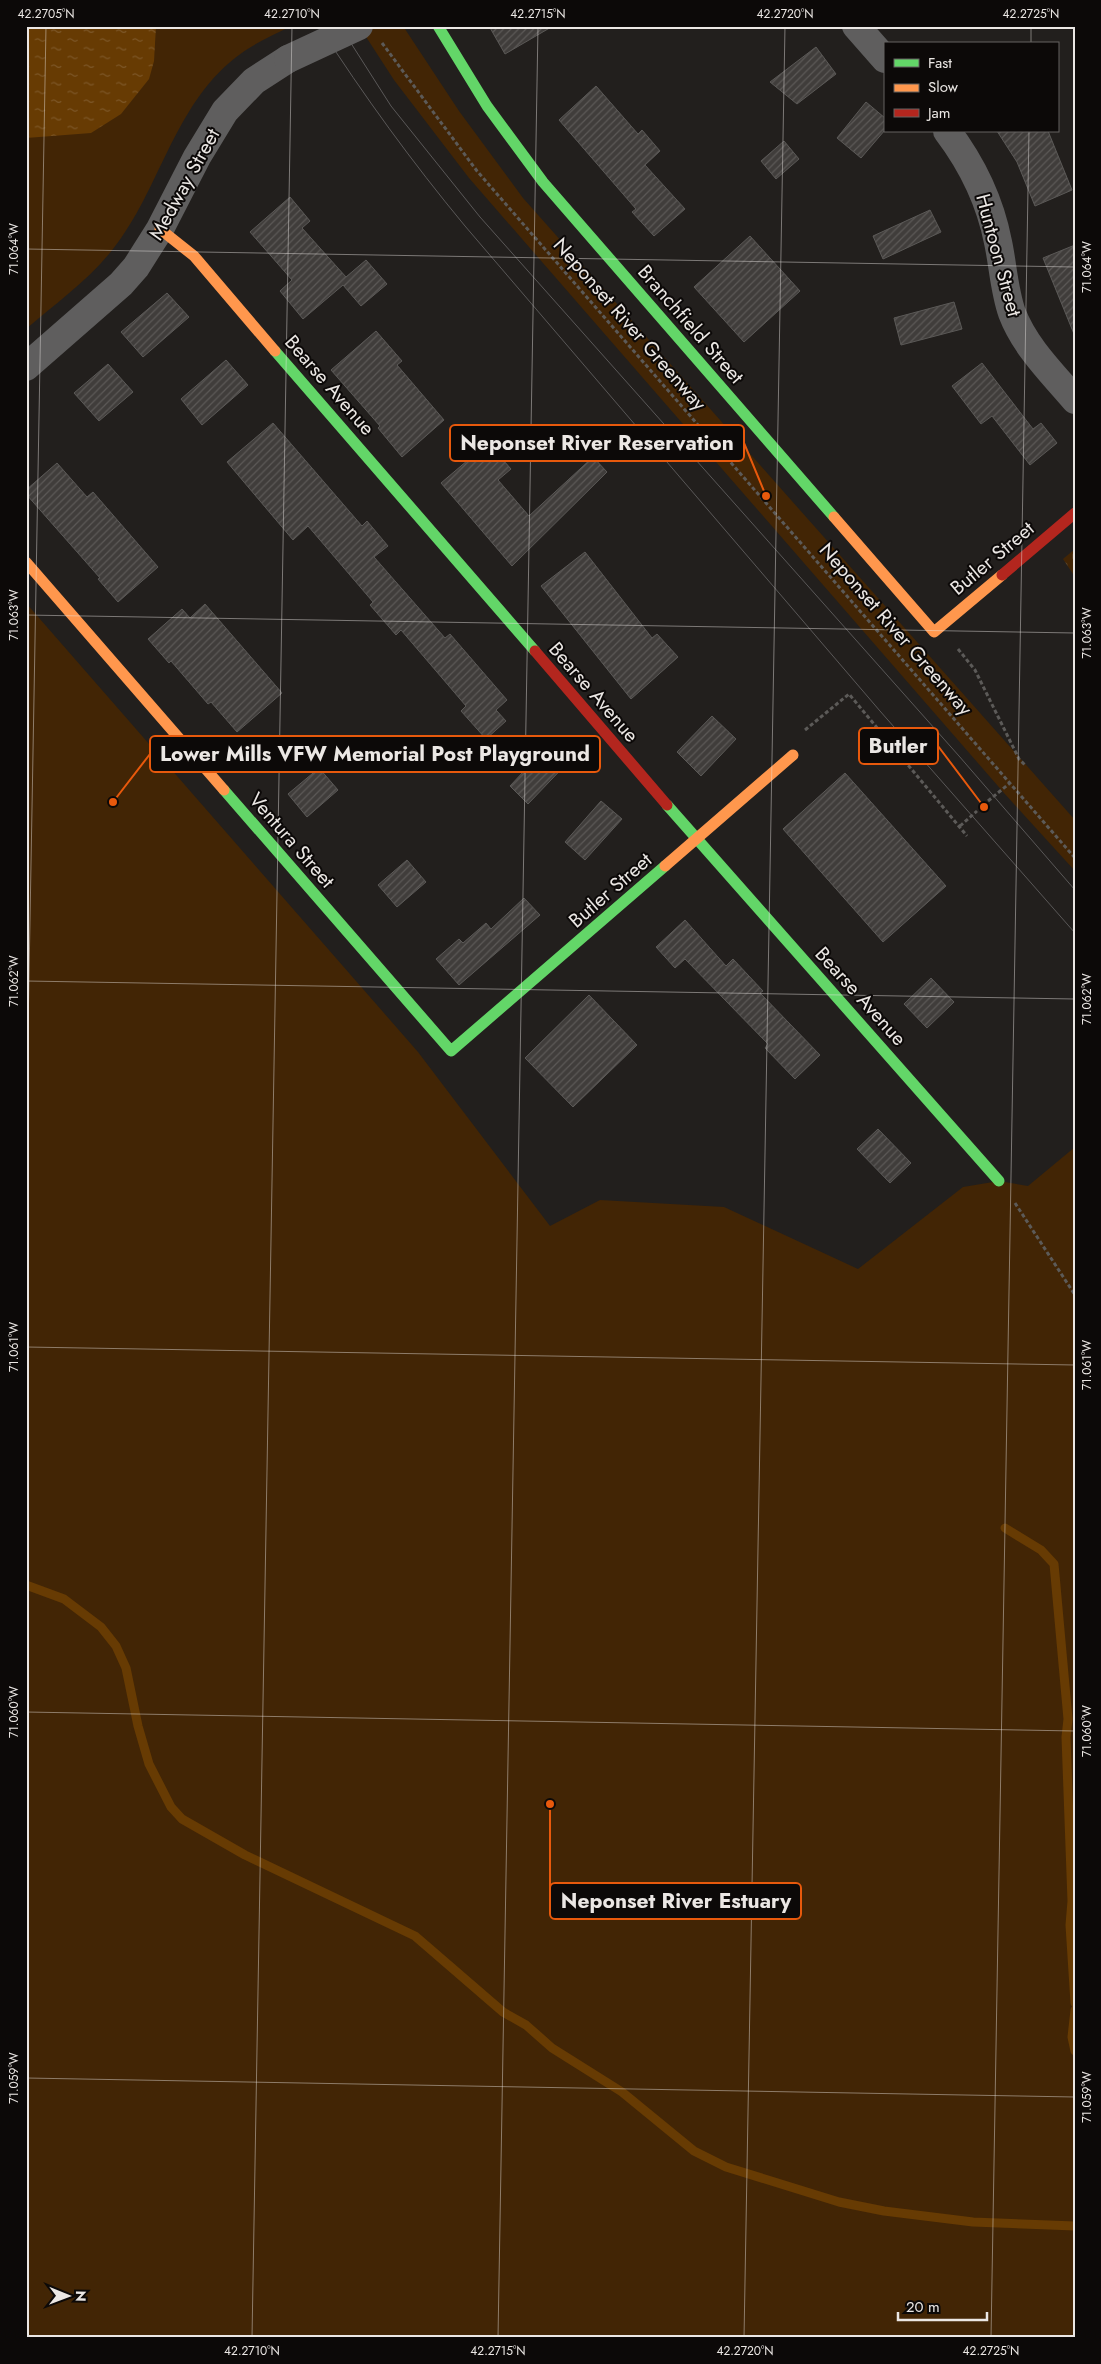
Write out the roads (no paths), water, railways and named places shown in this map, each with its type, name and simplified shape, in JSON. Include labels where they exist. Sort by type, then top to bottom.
[{"type":"street","name":"Branchfield Street","points":[[438,26],[480,96],[521,156],[937,630]]},
{"type":"street","points":[[856,26],[884,58]]},
{"type":"street","name":"Medway Street","points":[[26,367],[121,284],[136,268],[160,230],[197,156],[225,111],[254,81],[288,59],[368,30]]},
{"type":"street","name":"Huntoon Street","points":[[948,132],[977,179],[986,198],[996,234],[1012,313],[1036,354],[1075,400]]},
{"type":"street","name":"Bearse Avenue","points":[[160,230],[194,256],[697,840],[999,1180]]},
{"type":"street","name":"Butler Street","points":[[937,630],[1075,513]]},
{"type":"street","name":"Ventura Street","points":[[26,562],[451,1051]]},
{"type":"street","name":"Butler Street","points":[[451,1051],[793,755]]},
{"type":"water","points":[[26,26],[156,26],[154,61],[149,79],[121,114],[91,133],[26,138]]},
{"type":"waterway","points":[[1005,1528],[1041,1550],[1054,1564],[1068,1719],[1066,1737],[1072,1901],[1070,1925],[1075,2003]]},
{"type":"waterway","points":[[26,1585],[64,1599],[101,1627],[116,1646],[126,1668],[138,1726],[149,1764],[171,1807],[182,1819],[245,1855],[415,1936],[503,2012],[526,2025],[552,2048],[622,2092],[694,2151],[726,2167],[839,2202],[884,2211],[973,2222],[1075,2226]]},
{"type":"waterway","points":[[1075,2010],[1072,2037],[1075,2051]]},
{"type":"tram line","points":[[319,26],[389,128],[465,226],[880,711],[1075,933]]},
{"type":"tram line","points":[[340,26],[391,106],[480,217],[959,756],[1075,890]]},
{"type":"place","name":"Neponset River Reservation","points":[[766,496]]},
{"type":"place","name":"Lower Mills VFW Memorial Post Playground","points":[[113,802]]},
{"type":"place","name":"Butler","points":[[984,807]]},
{"type":"place","name":"Neponset River Estuary","points":[[550,1804]]}]
